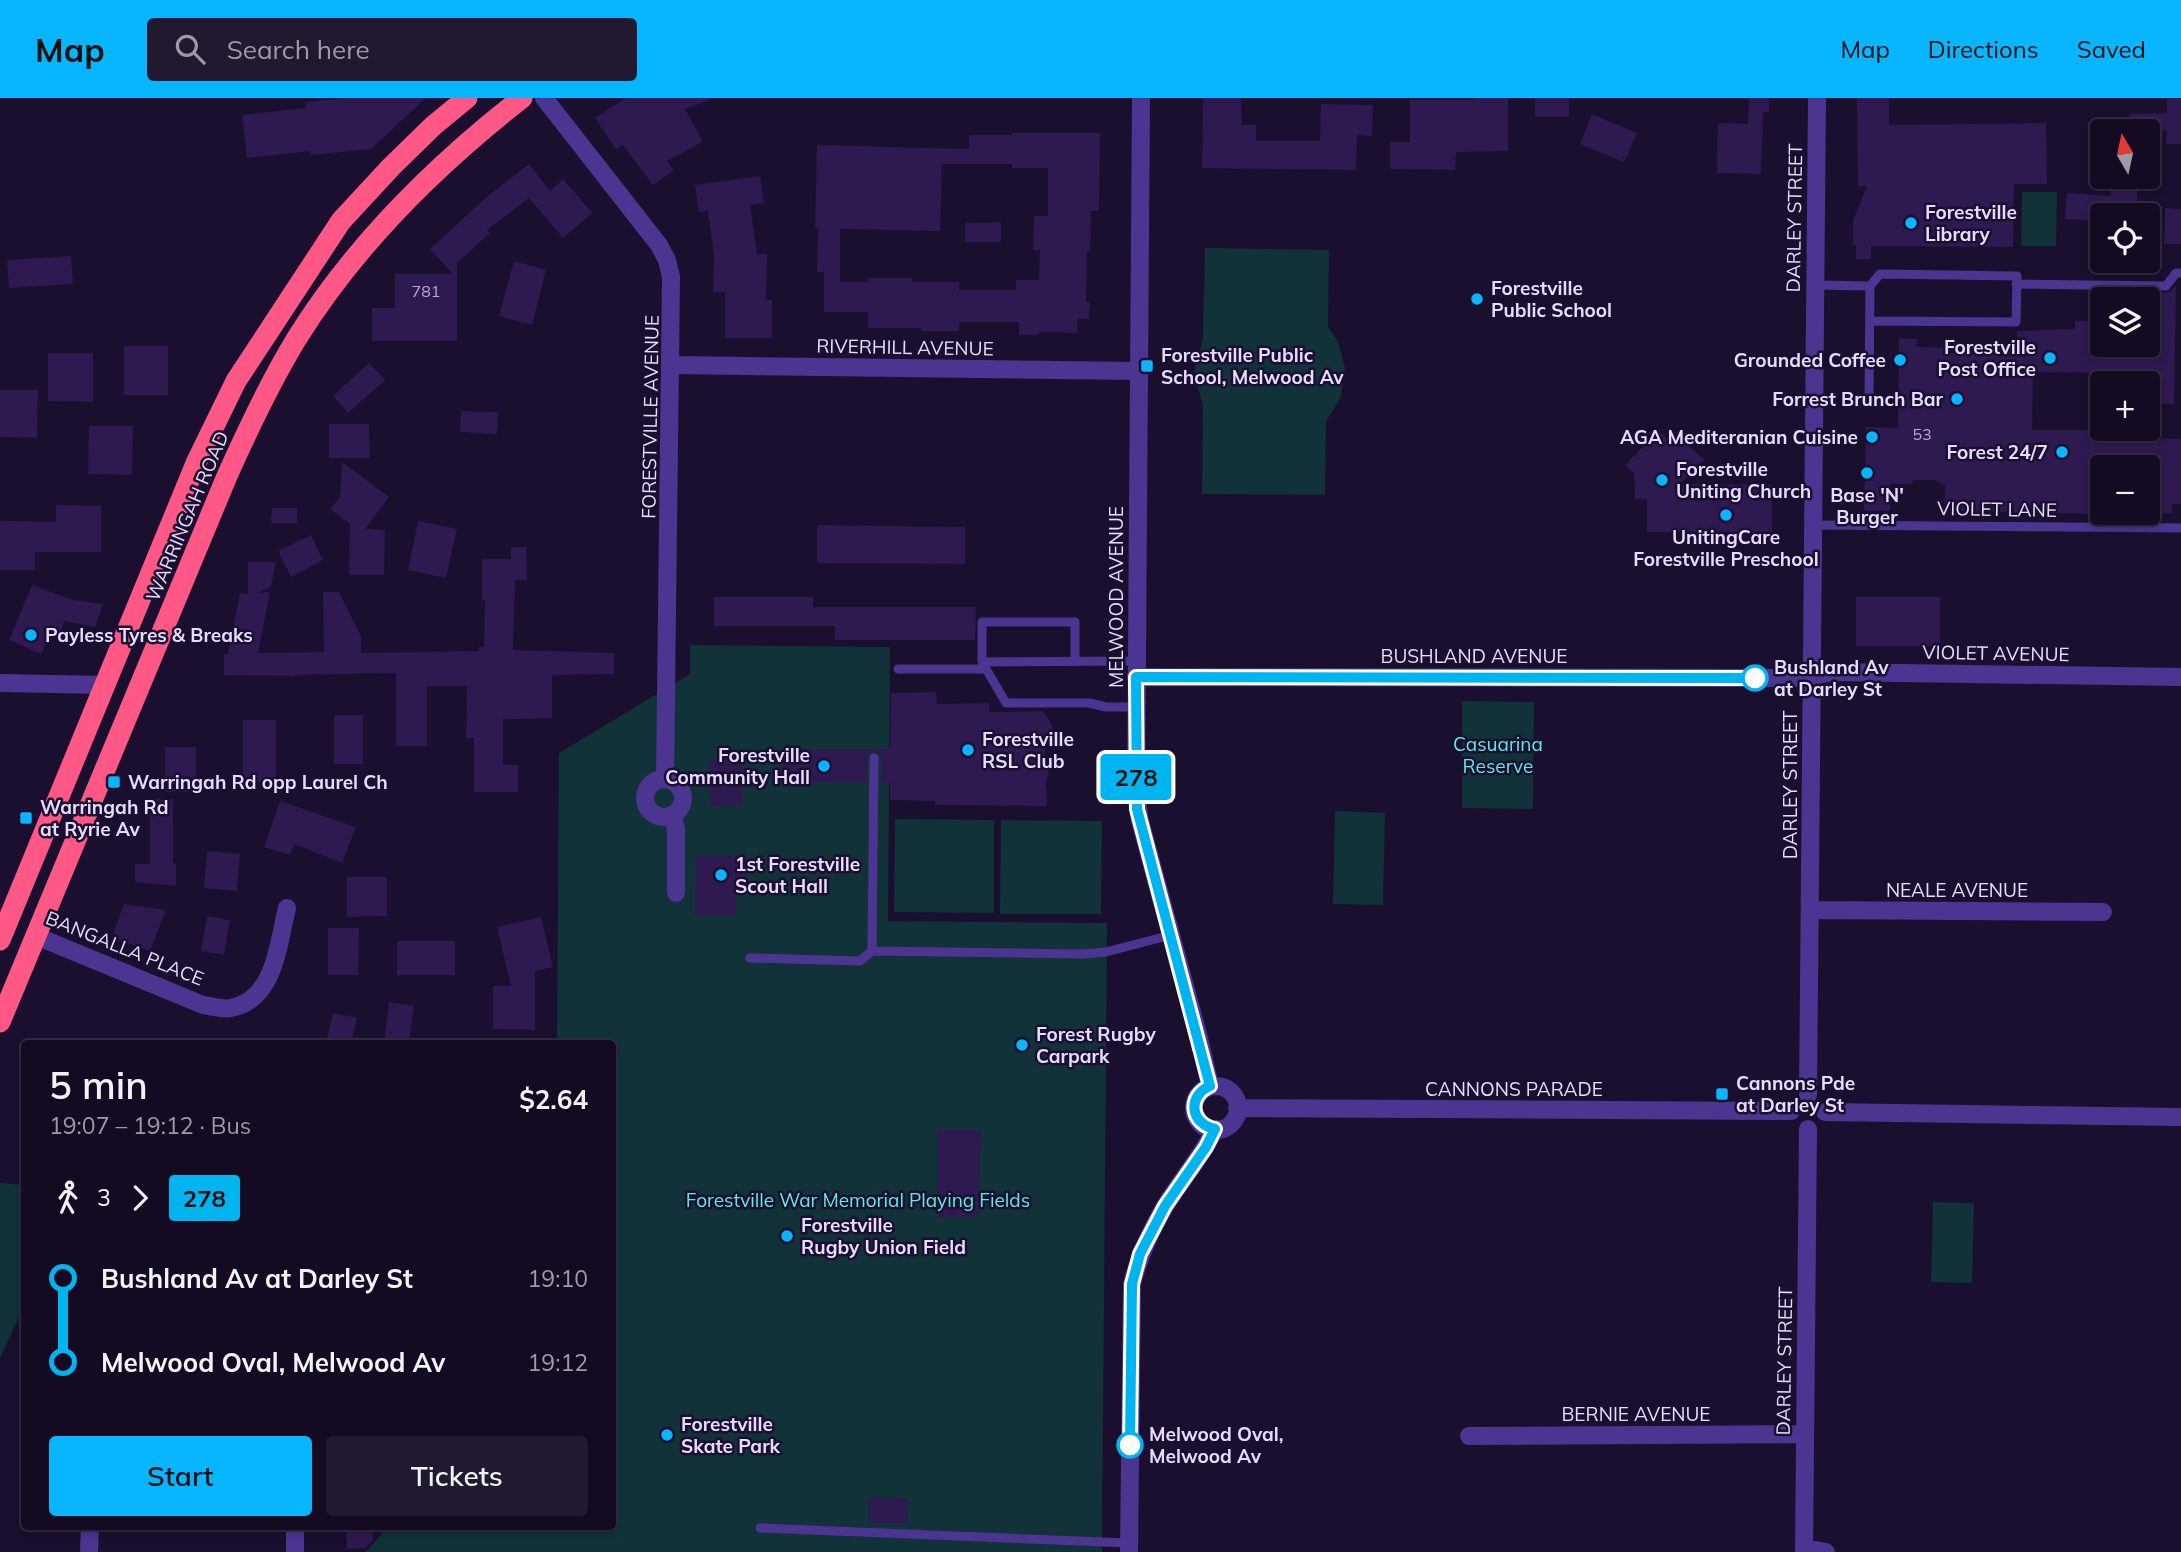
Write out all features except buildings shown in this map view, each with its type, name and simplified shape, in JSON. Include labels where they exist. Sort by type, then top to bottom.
[{"type":"highway","name":"WARRINGAH ROAD","points":[[2,928],[106,685],[197,461],[236,381],[341,221],[433,126],[467,98]]},
{"type":"highway","name":"WARRINGAH ROAD","points":[[0,1022],[227,476],[261,403],[298,337],[360,251],[413,195],[481,130],[522,98]]},
{"type":"highway","name":"BANGALLA PLACE","points":[[2,928],[36,936]]},
{"type":"street","name":"FORESTVILLE AVENUE","points":[[544,98],[659,245],[667,260],[673,293],[666,779]]},
{"type":"street","name":"MELWOOD AVENUE","points":[[1141,98],[1137,809],[1210,1086]]},
{"type":"street","name":"DARLEY STREET","points":[[1808,1095],[1817,98]]},
{"type":"street","name":"RIVERHILL AVENUE","points":[[672,365],[1139,371]]},
{"type":"street","name":"BUSHLAND AVENUE","points":[[1136,669],[1811,676]]},
{"type":"street","name":"VIOLET AVENUE","points":[[1811,676],[1860,673],[2181,677]]},
{"type":"street","points":[[0,683],[106,685]]},
{"type":"street","points":[[666,779],[677,783],[683,794],[681,807],[666,817],[654,814],[646,804],[649,786],[666,779]]},
{"type":"street","points":[[672,815],[677,829],[676,893]]},
{"type":"street","name":"BANGALLA PLACE","points":[[36,936],[204,1005],[230,1009],[254,998],[269,979],[287,908]]},
{"type":"street","name":"NEALE AVENUE","points":[[1810,910],[2103,912]]},
{"type":"street","points":[[1210,1086],[1224,1087],[1229,1091],[1237,1108],[1233,1121],[1215,1129],[1202,1125],[1195,1113],[1195,1100],[1199,1093],[1210,1086]]},
{"type":"street","points":[[1808,1095],[1823,1102],[1825,1118],[1818,1126],[1808,1129],[1794,1122],[1791,1111],[1794,1101],[1808,1095]]},
{"type":"street","name":"CANNONS PARADE","points":[[1237,1108],[1791,1111]]},
{"type":"street","points":[[1825,1112],[2181,1117]]},
{"type":"street","points":[[1129,1548],[1132,1284],[1140,1254],[1159,1218],[1215,1129]]},
{"type":"street","name":"DARLEY STREET","points":[[1804,1550],[1808,1129]]},
{"type":"street","name":"BERNIE AVENUE","points":[[1469,1436],[1804,1434]]},
{"type":"street","points":[[89,1552],[90,1530]]},
{"type":"street","points":[[295,1530],[295,1552]]},
{"type":"street","points":[[1804,1550],[1826,1552]]},
{"type":"lane","points":[[2016,284],[2166,286],[2176,273],[2181,273]]},
{"type":"lane","points":[[1869,398],[1870,286],[1880,274],[2017,276],[2016,322],[1870,321]]},
{"type":"lane","points":[[1814,285],[1870,286]]},
{"type":"lane","name":"VIOLET LANE","points":[[1812,525],[2181,528]]},
{"type":"lane","points":[[1075,662],[1075,622],[982,622],[984,666],[1006,703],[1136,706]]},
{"type":"lane","points":[[898,669],[1075,662],[1136,669]]},
{"type":"lane","points":[[872,951],[874,758]]},
{"type":"lane","points":[[750,958],[860,961],[872,951],[1083,954],[1106,952],[1171,935]]},
{"type":"lane","points":[[760,1528],[1129,1548]]},
{"type":"green space","points":[[2022,192],[2057,192],[2056,246],[2021,246]]},
{"type":"green space","points":[[1205,248],[1329,250],[1328,326],[1339,344],[1345,369],[1341,397],[1326,422],[1325,495],[1202,494],[1203,405],[1195,368],[1203,339]]},
{"type":"green space","name":"Forestville War Memorial Playing Fields","points":[[690,645],[890,647],[888,921],[1107,923],[1102,1552],[364,1552],[385,1530],[616,1530],[616,1040],[557,1040],[559,753],[690,674]]},
{"type":"green space","name":"Casuarina Reserve","points":[[1462,701],[1534,702],[1533,809],[1462,808]]},
{"type":"green space","points":[[1335,811],[1385,813],[1383,905],[1333,904]]},
{"type":"green space","points":[[895,819],[994,820],[994,913],[894,912]]},
{"type":"green space","points":[[1001,820],[1102,821],[1101,914],[1000,914]]},
{"type":"green space","points":[[0,1183],[21,1185],[21,1312],[0,1358]]},
{"type":"green space","points":[[1933,1202],[1974,1203],[1972,1283],[1931,1282]]},
{"type":"bus line","name":"278","points":[[1130,1445],[1132,1284],[1140,1254],[1165,1206],[1206,1147],[1215,1129],[1202,1125],[1195,1113],[1195,1100],[1199,1093],[1210,1086],[1137,809],[1136,677],[1755,678]]},
{"type":"place","name":"Forestville Library","points":[[1911,223]]},
{"type":"place","name":"Forestville Public School","points":[[1477,299]]},
{"type":"place","name":"Forestville Post Office","points":[[2050,358]]},
{"type":"place","name":"Grounded Coffee","points":[[1900,360]]},
{"type":"place","name":"Forestville Public School, Melwood Av","points":[[1147,366]]},
{"type":"place","name":"Forrest Brunch Bar","points":[[1957,399]]},
{"type":"place","name":"AGA Mediteranian Cuisine","points":[[1872,437]]},
{"type":"place","name":"Forest 24/7","points":[[2062,452]]},
{"type":"place","name":"Base 'N' Burger","points":[[1867,473]]},
{"type":"place","name":"Forestville Uniting Church","points":[[1662,480]]},
{"type":"place","name":"UnitingCare Forestville Preschool","points":[[1726,515]]},
{"type":"place","name":"Payless Tyres & Breaks","points":[[31,635]]},
{"type":"place","name":"Bushland Av at Darley St","points":[[1755,678]]},
{"type":"place","name":"Forestville RSL Club","points":[[968,750]]},
{"type":"place","name":"Forestville Community Hall","points":[[824,766]]},
{"type":"place","name":"Warringah Rd opp Laurel Ch","points":[[114,782]]},
{"type":"place","name":"Warringah Rd at Ryrie Av","points":[[26,818]]},
{"type":"place","name":"1st Forestville Scout Hall","points":[[721,875]]},
{"type":"place","name":"Forest Rugby Carpark","points":[[1022,1045]]},
{"type":"place","name":"Cannons Pde at Darley St","points":[[1722,1094]]},
{"type":"place","name":"Forestville Rugby Union Field","points":[[787,1236]]},
{"type":"place","name":"Forestville Skate Park","points":[[667,1435]]},
{"type":"place","name":"Melwood Oval, Melwood Av","points":[[1130,1445]]}]
